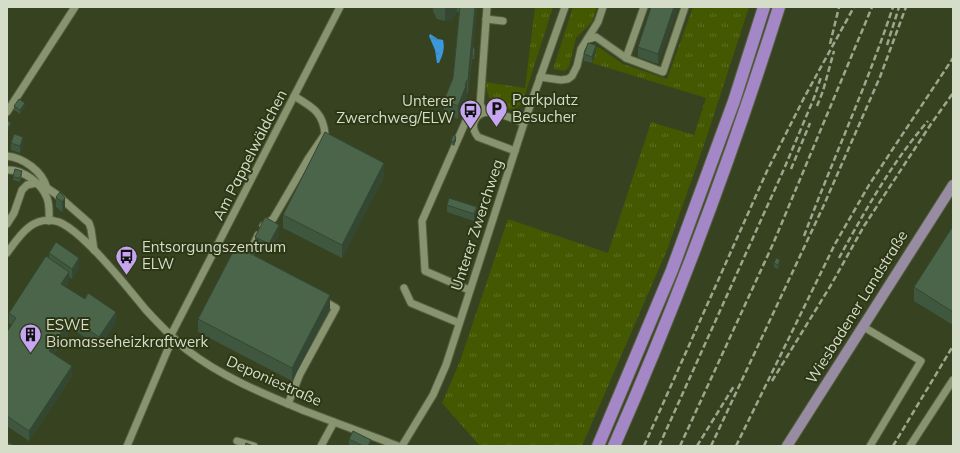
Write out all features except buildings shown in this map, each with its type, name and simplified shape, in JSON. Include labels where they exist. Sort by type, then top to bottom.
[{"type":"highway","points":[[598,446],[675,263],[734,101],[764,7]]},
{"type":"highway","points":[[614,446],[641,386],[717,191],[779,7]]},
{"type":"main road","name":"Wiesbadener Landstraße","points":[[787,446],[953,185]]},
{"type":"street","points":[[7,112],[75,7]]},
{"type":"street","name":"Am Pappelwäldchen","points":[[127,446],[173,337],[340,7]]},
{"type":"street","points":[[480,106],[487,7]]},
{"type":"street","name":"Unterer Zwerchweg","points":[[402,446],[433,395],[446,365],[524,123],[565,7]]},
{"type":"street","points":[[540,77],[561,80],[568,79],[572,76],[577,66],[581,49],[598,22],[604,7]]},
{"type":"street","points":[[626,58],[644,7]]},
{"type":"street","points":[[588,39],[596,37],[626,58],[663,72],[686,7]]},
{"type":"street","points":[[486,19],[503,21]]},
{"type":"street","points":[[253,264],[248,257],[262,228],[272,219],[325,134],[320,116],[314,109],[294,96]]},
{"type":"street","points":[[480,106],[487,112]]},
{"type":"street","points":[[469,290],[425,271],[422,221],[469,114],[480,106]]},
{"type":"street","points":[[515,152],[478,137],[473,127],[474,122],[481,113],[492,112],[524,123]]},
{"type":"street","points":[[7,156],[17,158],[32,167],[43,178],[47,188]]},
{"type":"street","points":[[7,170],[19,172],[47,188],[89,223],[94,250]]},
{"type":"street","points":[[7,224],[22,190],[27,185],[36,183]]},
{"type":"street","points":[[7,253],[28,227],[38,222],[48,221],[49,208],[47,199],[36,183]]},
{"type":"street","name":"Deponiestraße","points":[[48,221],[61,223],[67,226],[94,250],[154,318],[173,337],[201,360],[231,378],[264,394],[398,446]]},
{"type":"street","points":[[404,288],[411,303],[459,323]]},
{"type":"street","points":[[288,404],[300,374],[336,308],[315,297]]},
{"type":"street","points":[[862,326],[921,361],[870,446]]},
{"type":"street","points":[[910,446],[953,380]]},
{"type":"street","points":[[321,446],[334,422]]},
{"type":"street","points":[[237,441],[254,446]]},
{"type":"green space","points":[[535,7],[553,7],[522,104],[512,110],[492,102],[485,82],[525,88]]},
{"type":"green space","points":[[573,7],[597,7],[592,22],[576,38],[569,67],[565,71],[553,69]]},
{"type":"green space","points":[[693,7],[749,7],[706,139],[667,250],[582,446],[480,446],[442,403],[460,361],[508,219],[608,253],[651,122],[694,135],[706,98],[592,63],[596,52],[593,46],[600,48],[623,64],[667,79]]},
{"type":"water","points":[[430,34],[443,40],[443,52],[439,63],[437,63],[435,50],[429,36]]},
{"type":"railway","points":[[830,44],[839,7]]},
{"type":"railway","points":[[644,446],[767,171],[805,96],[854,7]]},
{"type":"railway","points":[[680,446],[773,244],[872,7]]},
{"type":"railway","points":[[804,236],[872,65],[893,7]]},
{"type":"railway","points":[[887,45],[899,7]]},
{"type":"railway","points":[[711,446],[823,207],[880,77],[906,7]]},
{"type":"railway","points":[[817,106],[823,91],[834,51]]},
{"type":"railway","points":[[736,446],[835,244],[869,185],[953,58]]},
{"type":"railway","points":[[659,446],[784,169],[814,98],[821,77]]},
{"type":"railway","points":[[772,381],[831,285],[864,226],[953,93]]},
{"type":"railway","points":[[839,258],[891,170],[928,121]]},
{"type":"railway","points":[[791,169],[810,123]]},
{"type":"railway","points":[[893,446],[953,346]]},
{"type":"railway","points":[[697,446],[734,386]]},
{"type":"place","name":"Parkplatz Besucher","points":[[497,128]]},
{"type":"place","name":"Unterer Zwerchweg/ELW","points":[[470,130]]},
{"type":"place","name":"Entsorgungszentrum ELW","points":[[127,276]]},
{"type":"place","name":"ESWE Biomasseheizkraftwerk","points":[[31,354]]}]
